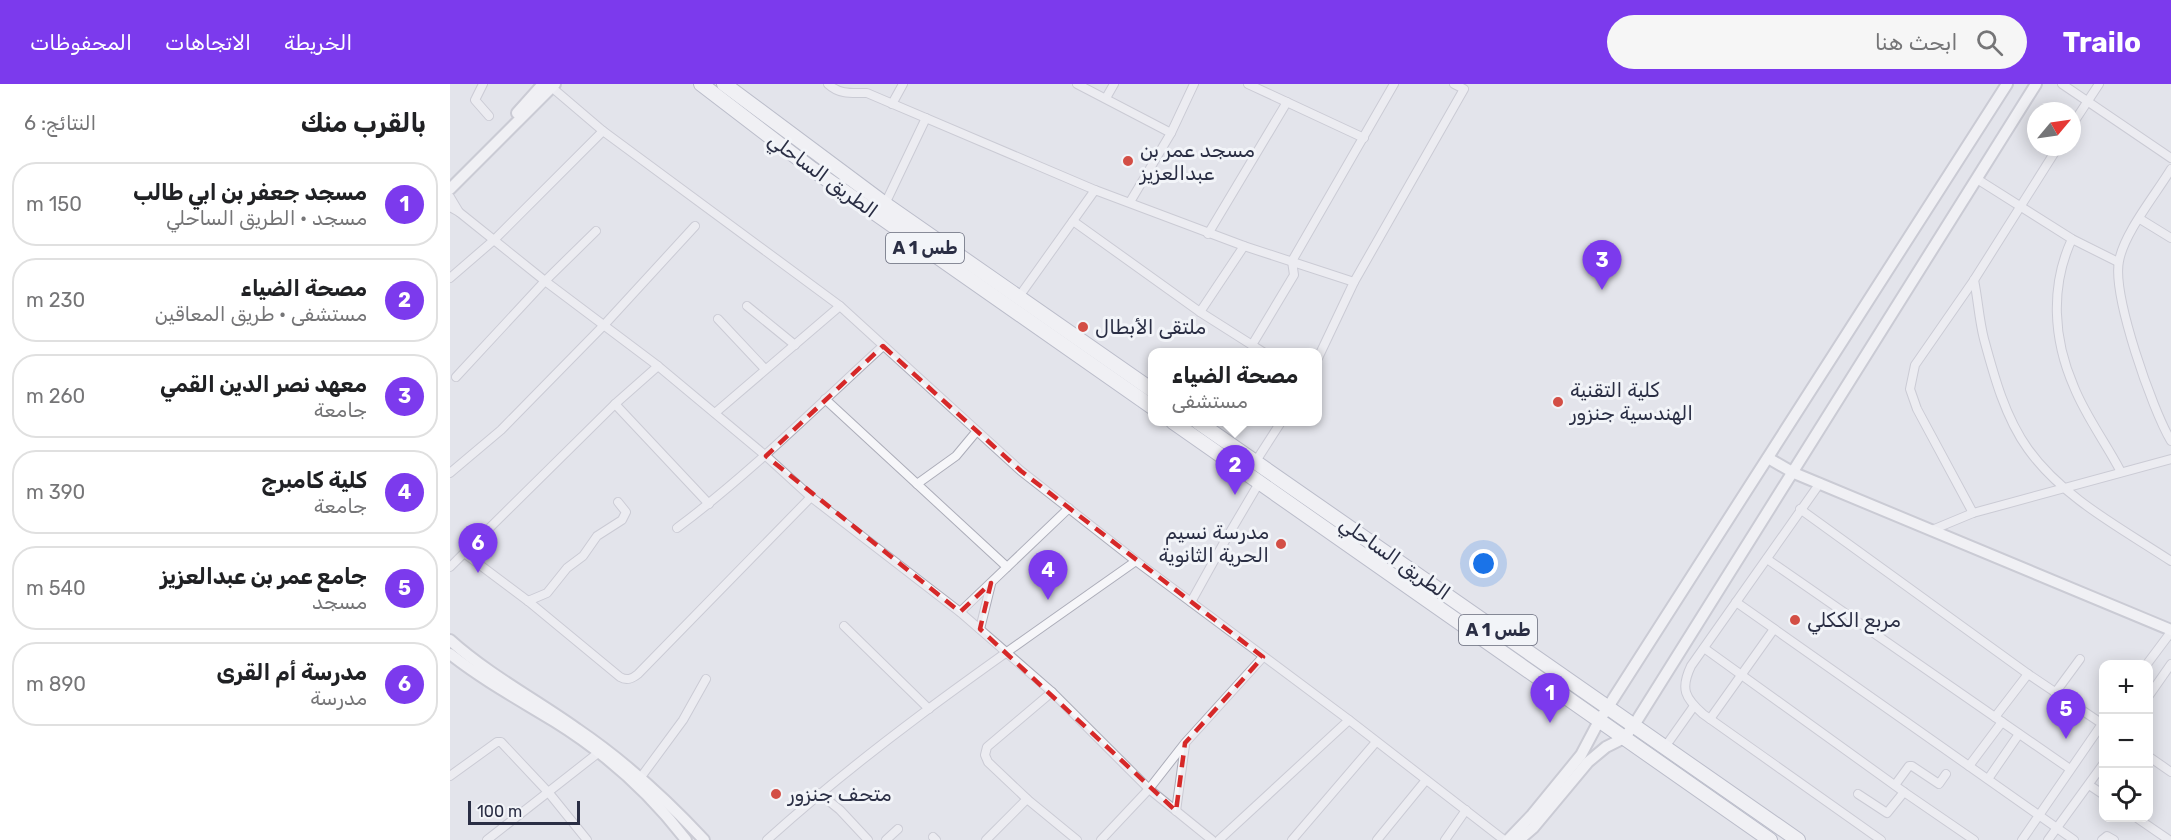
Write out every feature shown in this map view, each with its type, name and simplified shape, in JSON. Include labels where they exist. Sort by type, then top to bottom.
[{"type":"highway","name":"الطريق الساحلي","points":[[701,84],[812,169],[1148,404]]},
{"type":"highway","name":"الطريق الساحلي","points":[[724,84],[885,204],[1148,387]]},
{"type":"highway","name":"الطريق الساحلي","points":[[1179,426],[1770,840]]},
{"type":"highway","name":"الطريق الساحلي","points":[[1204,426],[1798,840]]},
{"type":"street","points":[[483,84],[475,100],[489,116]]},
{"type":"street","points":[[828,84],[837,91],[867,93],[1095,190],[1208,234],[1354,282]]},
{"type":"street","points":[[892,104],[903,84]]},
{"type":"street","points":[[1077,84],[1171,134]]},
{"type":"street","points":[[1106,98],[1113,84]]},
{"type":"street","points":[[1130,202],[1171,134],[1194,84]]},
{"type":"street","points":[[1248,84],[1364,138]]},
{"type":"street","points":[[1252,345],[1294,275],[1292,261],[1394,84]]},
{"type":"street","points":[[1322,348],[1354,282],[1465,86],[1454,84]]},
{"type":"street","points":[[549,85],[603,130],[840,306],[1021,471],[1136,561],[1506,840],[1532,815],[1581,755],[1599,721],[2007,84]]},
{"type":"street","points":[[1519,840],[1533,828],[1588,762],[1606,747],[1624,738],[1634,725],[2036,84]]},
{"type":"street","points":[[2062,84],[2171,158]]},
{"type":"street","points":[[2081,111],[2098,84]]},
{"type":"street","points":[[450,179],[549,85]]},
{"type":"street","points":[[450,189],[549,85]]},
{"type":"street","points":[[1208,234],[1287,102]]},
{"type":"street","points":[[885,204],[926,118]]},
{"type":"street","points":[[450,278],[494,240],[603,130]]},
{"type":"street","points":[[1973,513],[1917,409],[1910,389],[1915,365],[1974,280],[2052,156]]},
{"type":"street","points":[[2171,169],[2124,245],[2118,262],[2120,291],[2134,348],[2171,441]]},
{"type":"street","points":[[1977,179],[2072,239],[2118,262]]},
{"type":"street","points":[[1018,298],[1095,190]]},
{"type":"street","points":[[450,196],[459,212]]},
{"type":"street","points":[[450,207],[658,366],[766,456],[811,497],[960,612],[1052,693],[1149,789],[1212,840]]},
{"type":"street","points":[[2140,219],[2171,238]]},
{"type":"street","points":[[1073,221],[1200,312],[1257,348]]},
{"type":"street","points":[[450,473],[501,430],[605,324],[695,226]]},
{"type":"street","points":[[456,377],[545,281],[596,231]]},
{"type":"street","points":[[2072,239],[2063,259],[2057,290],[2058,338],[2073,386],[2121,472]]},
{"type":"street","points":[[1200,312],[1244,246]]},
{"type":"street","points":[[1974,280],[1983,336],[2000,391],[2027,447],[2065,489],[2171,561]]},
{"type":"street","points":[[747,306],[795,345]]},
{"type":"street","points":[[715,413],[840,306]]},
{"type":"street","points":[[718,319],[765,369]]},
{"type":"street","points":[[678,528],[766,456],[883,346]]},
{"type":"street","points":[[450,567],[615,404],[658,366]]},
{"type":"street","points":[[825,399],[1007,567]]},
{"type":"street","points":[[615,404],[709,504]]},
{"type":"street","points":[[1256,461],[1278,426]]},
{"type":"street","points":[[917,484],[956,456],[976,432]]},
{"type":"street","points":[[1768,458],[1794,472],[2171,631],[2149,660]]},
{"type":"street","points":[[1932,530],[1973,513],[2171,459]]},
{"type":"street","points":[[1191,602],[1259,483]]},
{"type":"street","points":[[1820,483],[1691,666],[1684,686],[1689,702],[1710,719],[1881,840]]},
{"type":"street","points":[[464,554],[528,601],[625,680],[638,674],[811,497]]},
{"type":"street","points":[[528,601],[547,592],[567,568],[583,556],[597,536],[622,520],[626,512],[618,502]]},
{"type":"street","points":[[960,612],[1069,508]]},
{"type":"street","points":[[1800,509],[2028,674],[2099,721]]},
{"type":"street","points":[[1767,560],[2070,769]]},
{"type":"street","points":[[767,840],[819,793],[1007,652],[1136,561]]},
{"type":"street","points":[[980,629],[991,583]]},
{"type":"street","points":[[1736,602],[2074,840]]},
{"type":"street","points":[[844,627],[929,710]]},
{"type":"street","points":[[1710,719],[1774,629]]},
{"type":"street","points":[[450,640],[489,672],[577,728],[614,755],[641,777],[704,840]]},
{"type":"street","points":[[1704,648],[1974,840]]},
{"type":"street","points":[[450,654],[480,677],[555,722],[598,753],[655,803],[686,840]]},
{"type":"street","points":[[1101,840],[1149,789],[1185,743],[1263,657]]},
{"type":"street","points":[[2055,693],[2080,659]]},
{"type":"street","points":[[2153,690],[2171,664]]},
{"type":"street","points":[[1969,766],[2028,674]]},
{"type":"street","points":[[641,777],[683,720],[706,678]]},
{"type":"street","points":[[1052,693],[985,750],[988,762],[1027,799],[1077,840]]},
{"type":"street","points":[[1665,747],[1694,706]]},
{"type":"street","points":[[1220,840],[1349,720]]},
{"type":"street","points":[[2022,840],[2099,729]]},
{"type":"street","points":[[1988,779],[2019,734]]},
{"type":"street","points":[[450,776],[497,742],[501,742],[549,793],[586,840]]},
{"type":"street","points":[[1292,840],[1376,742]]},
{"type":"street","points":[[1176,811],[1185,743]]},
{"type":"street","points":[[487,840],[598,753]]},
{"type":"street","points":[[2153,759],[2171,772]]},
{"type":"street","points":[[1895,785],[1909,766],[1939,784],[1946,774]]},
{"type":"street","points":[[2048,840],[2100,768]]},
{"type":"street","points":[[1377,840],[1426,780]]},
{"type":"street","points":[[2089,785],[2099,792]]},
{"type":"street","points":[[1858,794],[1887,813],[1904,792]]},
{"type":"street","points":[[819,793],[840,810],[868,840]]},
{"type":"street","points":[[986,840],[1027,799]]},
{"type":"street","points":[[1445,840],[1466,810]]},
{"type":"street","points":[[2144,822],[2169,837]]},
{"type":"street","points":[[886,840],[898,829]]},
{"type":"street","points":[[2102,840],[2107,836],[2115,840]]},
{"type":"highlighted area","points":[[883,346],[1021,471],[1263,657],[1185,743],[1176,811],[980,629],[991,583],[960,612],[766,456]]},
{"type":"place","name":"مسجد عمر بن عبدالعزيز","points":[[1128,161]]},
{"type":"place","name":"معهد نصر الدين القمي","points":[[1602,290]]},
{"type":"place","name":"ملتقى الأبطال","points":[[1083,327]]},
{"type":"place","name":"كلية التقنية الهندسية جنزور","points":[[1558,402]]},
{"type":"place","name":"مصحة الضياء","points":[[1235,495]]},
{"type":"place","name":"مدرسة نسيم الحرية الثانوية","points":[[1281,544]]},
{"type":"place","name":"مدرسة أم القرى","points":[[478,573]]},
{"type":"place","name":"كلية كامبرج","points":[[1048,600]]},
{"type":"place","name":"مربع الككلي","points":[[1795,620]]},
{"type":"place","name":"مسجد جعفر بن ابي طالب","points":[[1550,723]]},
{"type":"place","name":"جامع عمر بن عبدالعزيز","points":[[2066,739]]},
{"type":"place","name":"متحف جنزور","points":[[776,794]]}]
